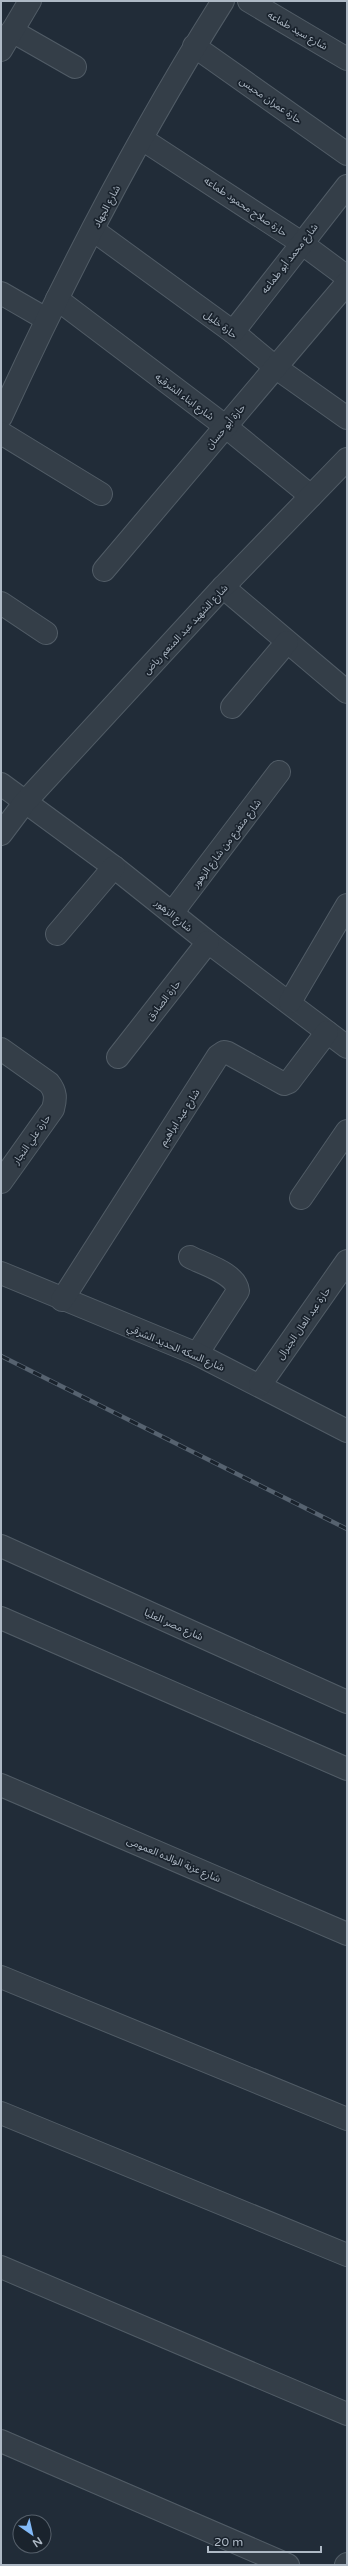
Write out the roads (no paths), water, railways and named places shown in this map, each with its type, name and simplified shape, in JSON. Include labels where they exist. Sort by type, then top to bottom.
[{"type":"street","points":[[1,50],[30,1]]},
{"type":"street","name":"شارع الجهاد","points":[[1,418],[46,319],[93,230],[194,46],[222,1]]},
{"type":"street","name":"شارع سيد طماعه","points":[[248,1],[347,59]]},
{"type":"street","points":[[12,31],[76,67]]},
{"type":"street","name":"حارة عمران محيس","points":[[194,46],[347,154]]},
{"type":"street","name":"حارة صلاح محمود طماعه","points":[[142,139],[300,242],[347,276]]},
{"type":"street","name":"شارع محمد أبو طماعه","points":[[233,332],[300,242],[347,186]]},
{"type":"street","name":"حارة خليل","points":[[93,230],[233,332],[275,367],[347,418]]},
{"type":"street","name":"حارة أبو حسان","points":[[104,570],[347,283]]},
{"type":"street","points":[[1,293],[46,319]]},
{"type":"street","name":"شارع ابناء الشرقيه","points":[[57,299],[225,426],[311,496]]},
{"type":"street","points":[[1,433],[101,494]]},
{"type":"street","name":"شارع الشهيد عبد المنعم رياض","points":[[1,834],[25,802],[223,587],[347,459]]},
{"type":"street","points":[[223,587],[286,642],[347,692]]},
{"type":"street","points":[[1,603],[46,633]]},
{"type":"street","points":[[232,707],[286,642]]},
{"type":"street","name":"شارع متفرع من شارع الزهور","points":[[172,913],[279,772]]},
{"type":"street","name":"شارع الزهور","points":[[1,784],[114,867],[208,942],[290,1002],[347,1047]]},
{"type":"street","points":[[57,934],[114,867]]},
{"type":"street","points":[[290,1002],[347,905]]},
{"type":"street","name":"حارة الصادق","points":[[118,1057],[208,942]]},
{"type":"street","name":"شارع عيد ابراهيم","points":[[62,1300],[218,1056],[224,1052],[228,1053],[284,1084],[288,1082],[328,1032]]},
{"type":"street","name":"حارة علي النجار","points":[[1,1048],[50,1083],[54,1090],[55,1099],[53,1109],[1,1182]]},
{"type":"street","points":[[302,1198],[347,1131]]},
{"type":"street","points":[[190,1257],[230,1277],[237,1284],[238,1291],[197,1354]]},
{"type":"street","name":"حارة عبد العال الجنرال","points":[[260,1385],[347,1261]]},
{"type":"street","name":"شارع السكه الحديد الشرقي","points":[[1,1273],[62,1300],[197,1354],[347,1431]]},
{"type":"street","name":"شارع مصر العليا","points":[[1,1546],[347,1702]]},
{"type":"street","points":[[1,1618],[347,1770]]},
{"type":"street","name":"شارع عزبة الوالده العمومى","points":[[1,1785],[347,1934]]},
{"type":"street","points":[[1,1977],[347,2119]]},
{"type":"street","points":[[1,2113],[347,2255]]},
{"type":"street","points":[[1,2268],[347,2414]]},
{"type":"street","points":[[1,2441],[288,2565]]},
{"type":"railway","points":[[1,1356],[347,1529]]}]
